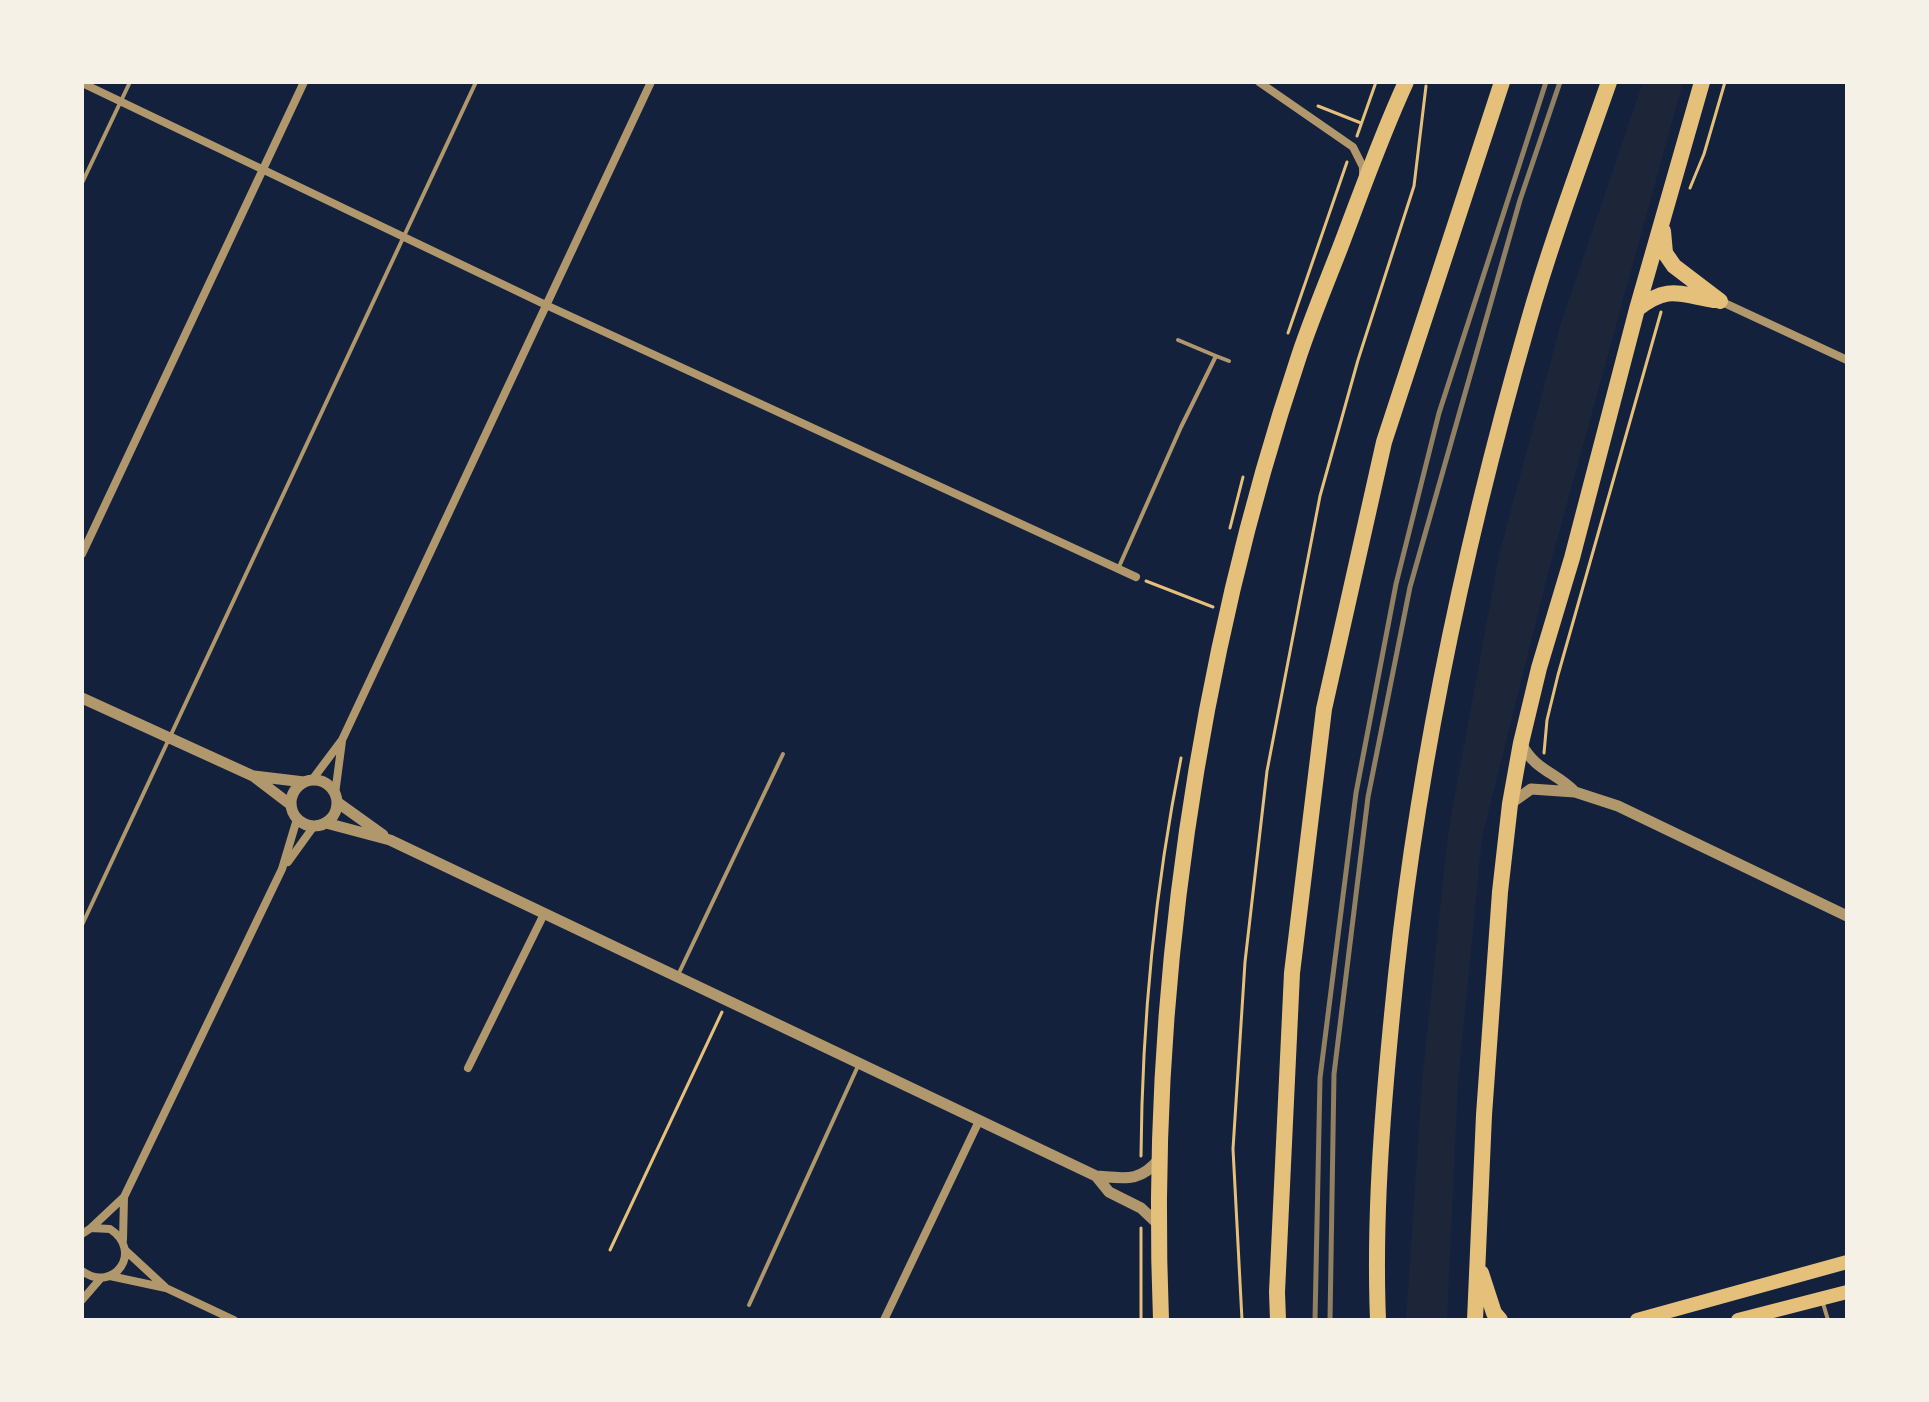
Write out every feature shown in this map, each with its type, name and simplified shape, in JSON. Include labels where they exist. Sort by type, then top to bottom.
[{"type":"highway","points":[[1161,1320],[1159,1225],[1164,1035],[1188,823],[1223,632],[1299,356],[1364,182],[1406,82]]},
{"type":"highway","points":[[1278,1320],[1292,973],[1324,709],[1384,442],[1502,82]]},
{"type":"highway","points":[[1378,1320],[1377,1203],[1385,1090],[1407,886],[1429,744],[1472,536],[1517,361],[1559,224],[1609,82]]},
{"type":"highway","points":[[1475,1320],[1497,935],[1510,804],[1521,743],[1637,309],[1702,82]]},
{"type":"highway","points":[[1662,222],[1665,253],[1674,266],[1720,301]]},
{"type":"highway","points":[[1637,309],[1654,295],[1667,292],[1720,301]]},
{"type":"highway","points":[[1477,1260],[1494,1313],[1500,1320]]},
{"type":"main road","points":[[1637,1320],[1847,1262]]},
{"type":"main road","points":[[1738,1320],[1847,1292]]},
{"type":"street","points":[[82,554],[304,82]]},
{"type":"street","points":[[291,805],[294,791],[308,781],[342,740],[651,82]]},
{"type":"street","points":[[82,83],[546,305],[1136,577]]},
{"type":"street","points":[[1263,84],[1353,147],[1363,167],[1364,182]]},
{"type":"street","points":[[1720,301],[1847,360]]},
{"type":"street","points":[[82,698],[253,776],[291,805],[297,819],[282,869],[124,1197],[85,1232]]},
{"type":"street","points":[[282,869],[336,810],[342,740]]},
{"type":"street","points":[[1521,743],[1527,756],[1540,769],[1563,780],[1575,792]]},
{"type":"street","points":[[253,776],[330,786],[336,798],[390,840],[1096,1176],[1142,1176],[1160,1157]]},
{"type":"street","points":[[1510,804],[1531,789],[1575,792],[1618,806],[1847,916]]},
{"type":"street","points":[[297,819],[390,840]]},
{"type":"street","points":[[468,1068],[544,914]]},
{"type":"street","points":[[884,1320],[979,1121]]},
{"type":"street","points":[[1096,1176],[1109,1192],[1141,1208],[1159,1225]]},
{"type":"street","points":[[82,1300],[122,1265],[124,1197]]},
{"type":"street","points":[[85,1232],[110,1229],[166,1288]]},
{"type":"street","points":[[82,1271],[166,1288],[234,1320]]},
{"type":"lane","points":[[82,183],[130,82]]},
{"type":"lane","points":[[82,925],[476,82]]},
{"type":"lane","points":[[1178,340],[1229,361]]},
{"type":"lane","points":[[1118,569],[1216,356]]},
{"type":"lane","points":[[677,977],[783,754]]},
{"type":"lane","points":[[749,1305],[859,1064]]},
{"type":"lane","points":[[1821,1298],[1828,1320]]},
{"type":"path","points":[[1689,190],[1704,154],[1725,82]]},
{"type":"path","points":[[1242,1320],[1233,1149],[1245,962],[1267,771],[1320,496],[1358,360],[1414,186],[1426,86]]},
{"type":"path","points":[[1540,769],[1554,690],[1667,292]]},
{"type":"path","points":[[1136,577],[1213,607]]},
{"type":"path","points":[[610,1250],[727,1001]]},
{"type":"shaded area","points":[[1643,82],[1683,82],[1549,569],[1482,837],[1458,1083],[1447,1320],[1406,1320],[1422,1082],[1448,833],[1499,555],[1561,323]]},
{"type":"railway","points":[[1315,1320],[1320,1078],[1356,793],[1396,584],[1439,413],[1546,82]]},
{"type":"railway","points":[[1330,1320],[1334,1074],[1368,797],[1410,587],[1520,200],[1560,82]]}]
